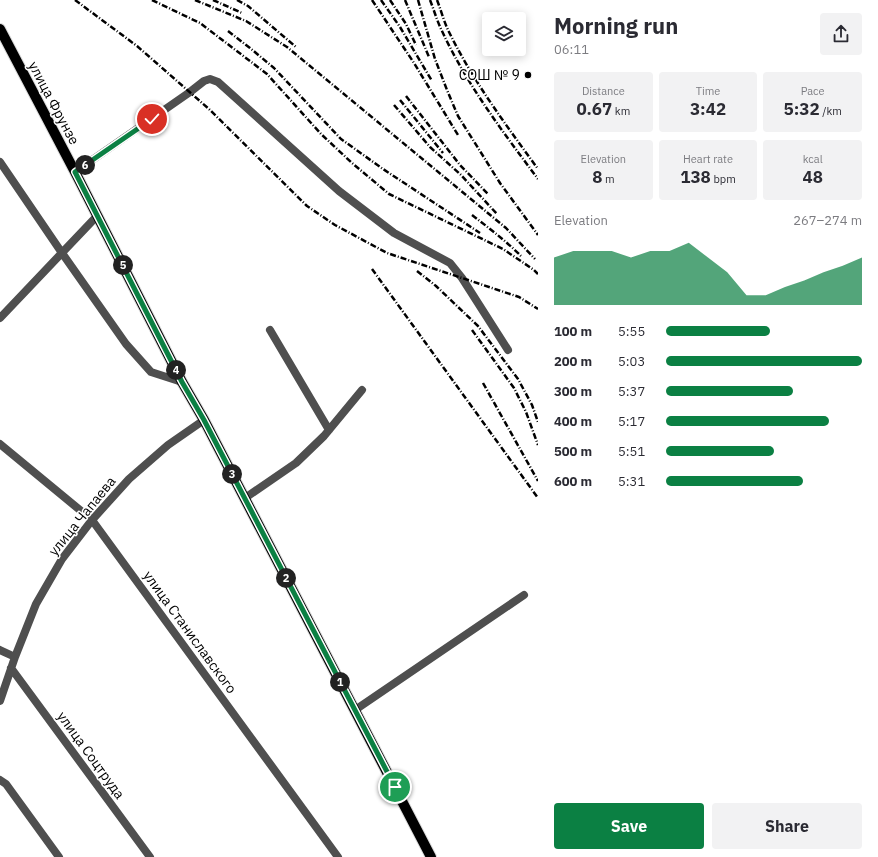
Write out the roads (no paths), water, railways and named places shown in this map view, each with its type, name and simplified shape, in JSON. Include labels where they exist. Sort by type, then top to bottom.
[{"type":"main road","name":"улица Фрунзе","points":[[1,32],[75,172],[182,382],[245,498],[431,857]]},
{"type":"street","points":[[75,172],[204,81],[210,79],[218,82],[340,191],[394,233],[450,263],[462,278],[508,350]]},
{"type":"street","points":[[0,162],[126,344],[151,372],[182,382]]},
{"type":"street","points":[[0,318],[97,216]]},
{"type":"street","points":[[270,330],[330,430]]},
{"type":"street","points":[[245,498],[296,463],[330,430],[362,390]]},
{"type":"street","name":"улица Чапаева","points":[[0,701],[15,657],[36,604],[62,559],[92,520],[129,479],[168,445],[204,420]]},
{"type":"street","name":"улица Станиславского","points":[[0,444],[92,520],[338,857]]},
{"type":"street","points":[[355,710],[524,595]]},
{"type":"street","points":[[0,650],[15,657]]},
{"type":"street","name":"улица Соцтруда","points":[[11,668],[150,857]]},
{"type":"street","points":[[0,780],[6,784],[59,857]]},
{"type":"railway","points":[[75,0],[137,46],[209,109],[307,206],[335,225],[387,253],[519,297],[538,309]]},
{"type":"railway","points":[[152,0],[200,23],[267,74],[321,134],[352,163],[389,194],[503,249],[538,274]]},
{"type":"railway","points":[[195,0],[246,21],[287,47],[506,228],[535,259]]},
{"type":"railway","points":[[213,0],[242,13]]},
{"type":"railway","points":[[237,0],[248,6],[296,47]]},
{"type":"railway","points":[[372,0],[414,63],[458,135]]},
{"type":"railway","points":[[381,0],[400,27],[432,81]]},
{"type":"railway","points":[[390,0],[406,24],[416,45]]},
{"type":"railway","points":[[405,0],[429,57]]},
{"type":"railway","points":[[418,0],[435,59],[458,116],[500,183],[538,235]]},
{"type":"railway","points":[[430,0],[440,27],[474,89],[486,108],[538,179]]},
{"type":"railway","points":[[437,0],[447,28],[458,50],[490,102],[538,169]]},
{"type":"railway","points":[[228,31],[274,68],[341,139],[383,169],[480,233]]},
{"type":"railway","points":[[406,96],[460,165],[488,194]]},
{"type":"railway","points":[[400,100],[443,153]]},
{"type":"railway","points":[[394,105],[430,147],[461,175],[497,214]]},
{"type":"railway","points":[[472,215],[521,256]]},
{"type":"railway","points":[[372,269],[538,498]]},
{"type":"railway","points":[[417,271],[436,286],[478,326],[518,379],[532,405],[538,422]]},
{"type":"railway","points":[[472,330],[514,388],[526,412],[538,445]]},
{"type":"railway","points":[[483,383],[538,481]]},
{"type":"place","name":"СОШ № 9","points":[[528,75]]}]
